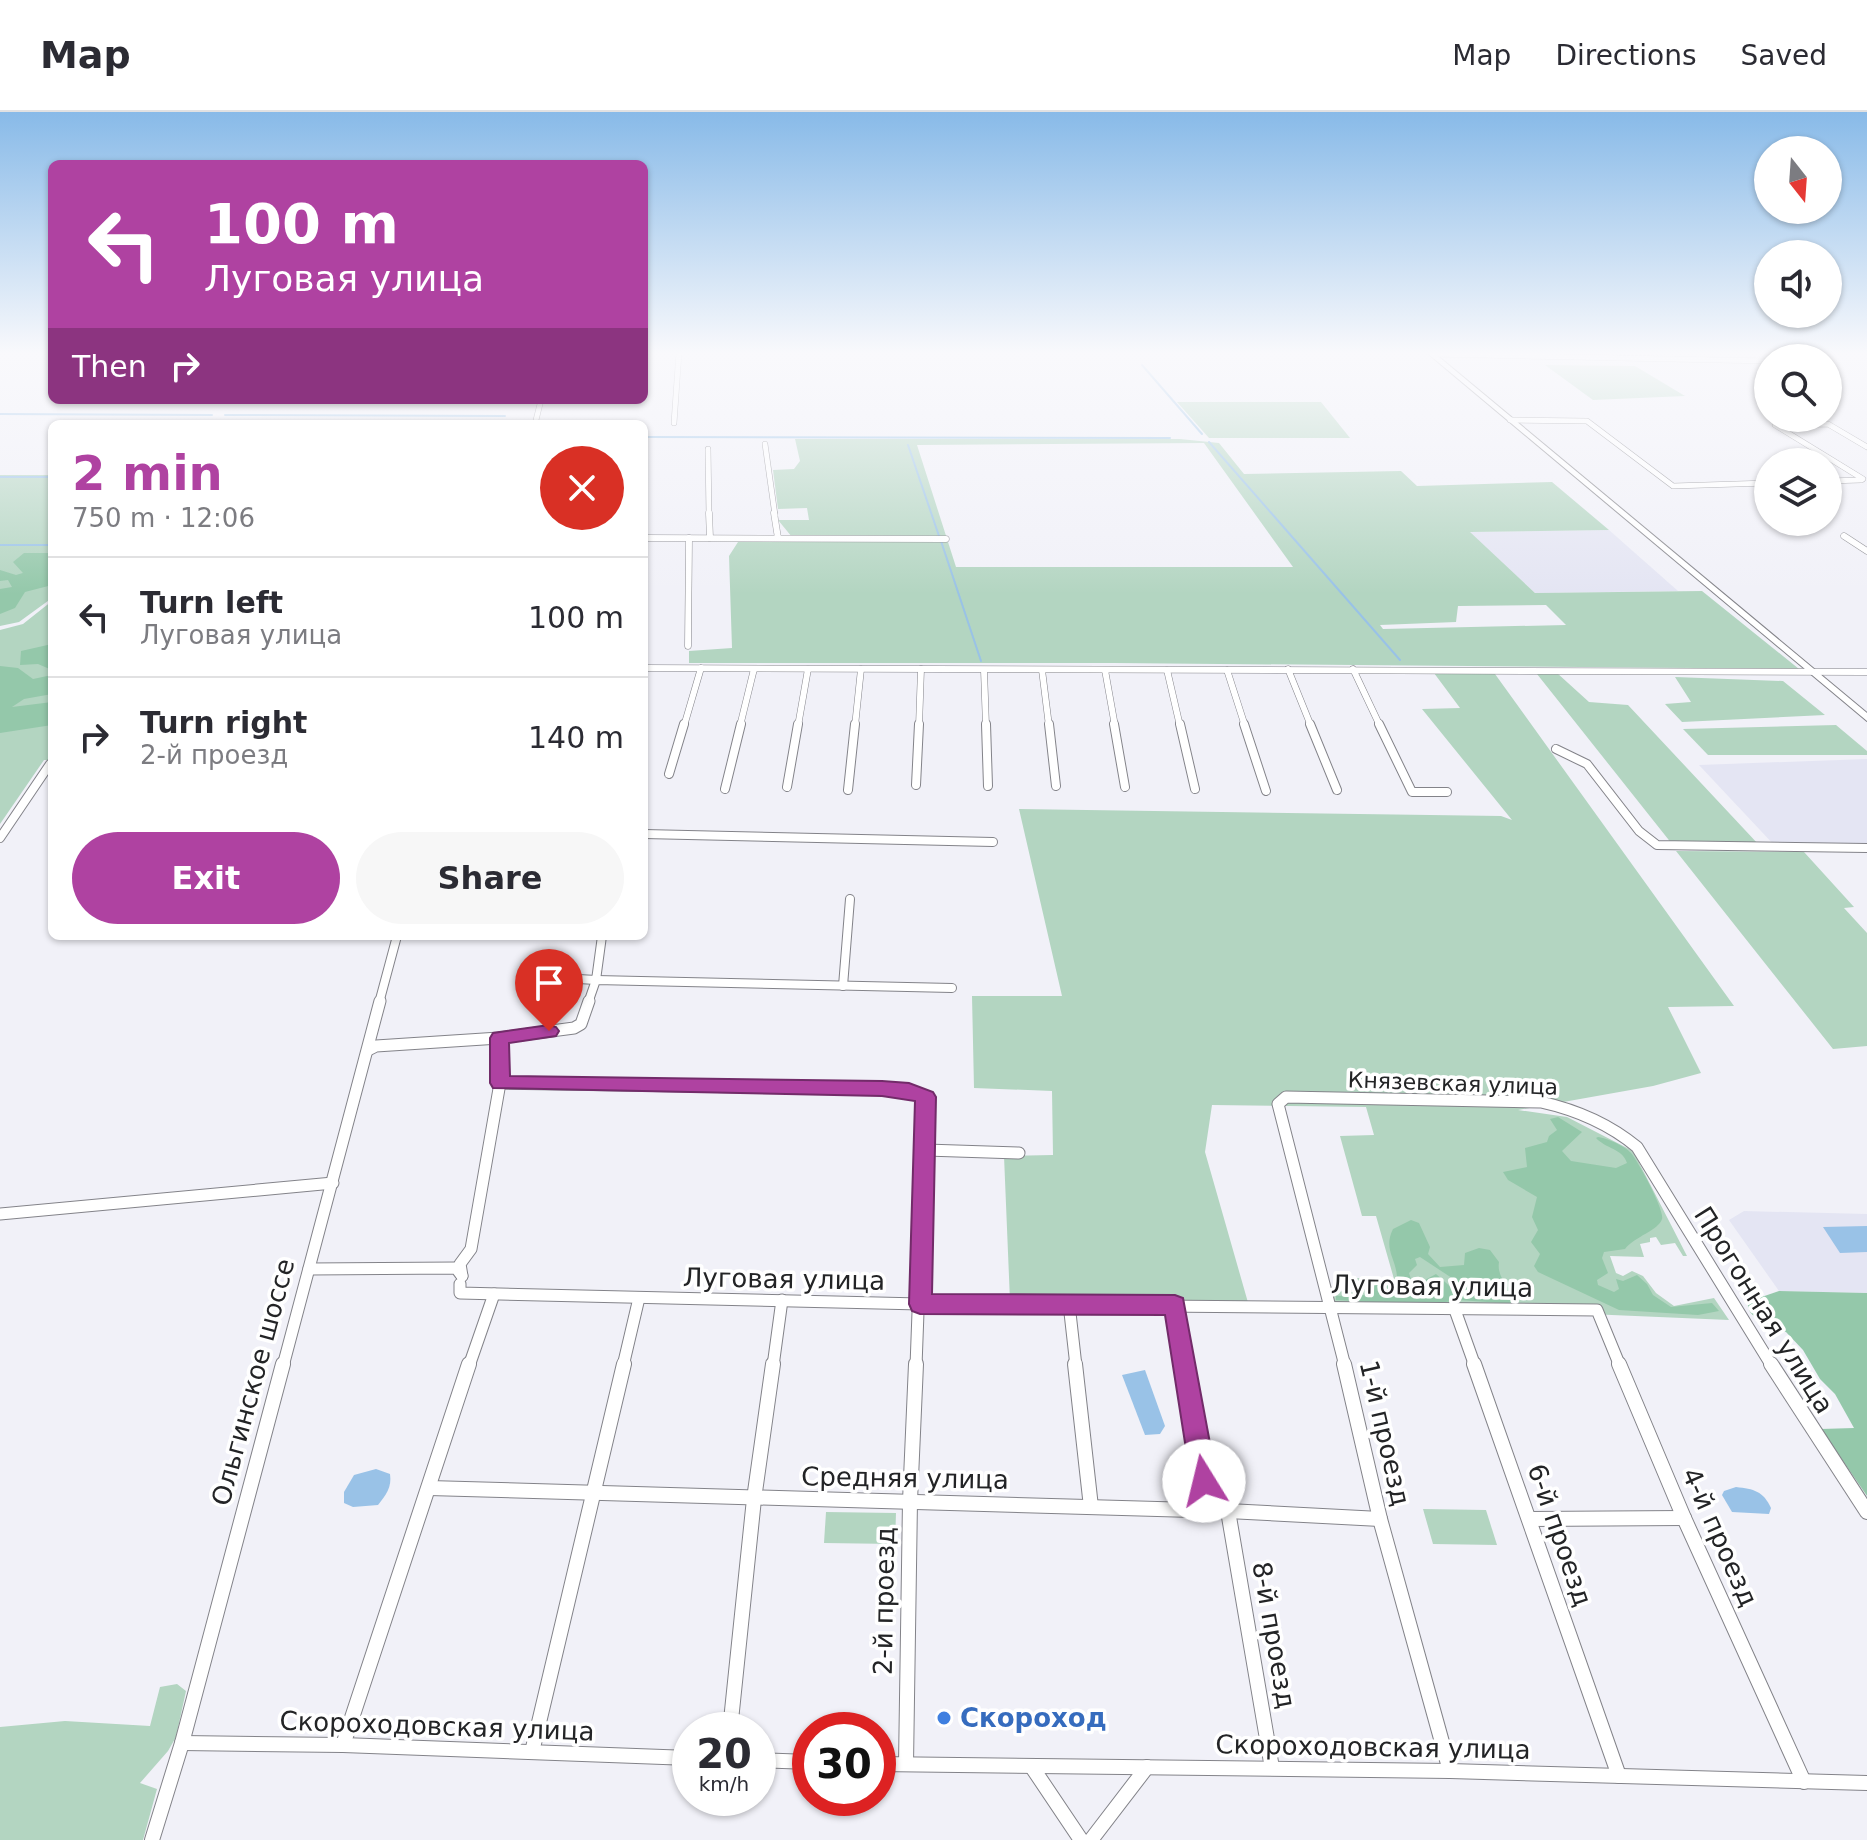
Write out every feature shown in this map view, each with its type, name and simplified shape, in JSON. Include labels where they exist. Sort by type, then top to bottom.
[{"type":"street","points":[[1525,433],[1867,718]]},
{"type":"street","points":[[1602,433],[1673,486],[1754,483]]},
{"type":"street","points":[[1788,433],[1865,479]]},
{"type":"street","points":[[1843,433],[1867,447]]},
{"type":"street","points":[[765,444],[778,538]]},
{"type":"street","points":[[708,449],[710,538]]},
{"type":"street","points":[[1842,480],[1865,479]]},
{"type":"street","points":[[1844,536],[1867,551]]},
{"type":"street","points":[[648,538],[946,539]]},
{"type":"street","points":[[688,646],[689,538]]},
{"type":"street","points":[[648,668],[1867,672]]},
{"type":"street","points":[[669,774],[701,668]]},
{"type":"street","points":[[725,789],[754,669]]},
{"type":"street","points":[[787,787],[808,669]]},
{"type":"street","points":[[848,790],[861,669]]},
{"type":"street","points":[[916,785],[921,669]]},
{"type":"street","points":[[1288,669],[1337,790]]},
{"type":"street","points":[[1353,669],[1412,792],[1447,792]]},
{"type":"street","points":[[984,670],[988,786]]},
{"type":"street","points":[[1042,670],[1056,786]]},
{"type":"street","points":[[1105,670],[1125,787]]},
{"type":"street","points":[[1167,670],[1195,789]]},
{"type":"street","points":[[1227,670],[1266,791]]},
{"type":"street","points":[[1556,749],[1587,764],[1639,831],[1657,845],[1867,848]]},
{"type":"street","points":[[0,838],[48,767]]},
{"type":"street","points":[[648,834],[993,842]]},
{"type":"street","points":[[843,986],[850,899]]},
{"type":"street","name":"Ольгинское шоссе","points":[[152,1840],[182,1743],[396,940]]},
{"type":"street","points":[[368,1050],[376,1046],[499,1038],[574,1028],[581,1024],[596,980],[601,940]]},
{"type":"street","points":[[543,977],[952,988]]},
{"type":"street","points":[[461,1280],[460,1264],[471,1249],[500,1083],[499,1038]]},
{"type":"street","name":"2-й проезд","points":[[500,1083],[882,1089],[926,1097],[910,1501],[906,1764]]},
{"type":"street","name":"Князевская улица","points":[[1278,1104],[1286,1097],[1541,1102],[1569,1107],[1623,1134]]},
{"type":"street","name":"1-й проезд","points":[[1278,1104],[1331,1306],[1380,1519],[1450,1771]]},
{"type":"street","name":"Прогонная улица","points":[[1623,1134],[1637,1147],[1735,1308],[1867,1512]]},
{"type":"street","points":[[926,1150],[1019,1153]]},
{"type":"street","points":[[0,1214],[333,1183]]},
{"type":"street","name":"Луговая улица","points":[[309,1269],[456,1268],[461,1280],[460,1293],[920,1304],[1597,1310]]},
{"type":"street","points":[[343,1745],[429,1488],[432,1470],[494,1294]]},
{"type":"street","points":[[532,1752],[639,1298]]},
{"type":"street","points":[[732,1712],[754,1499],[782,1300]]},
{"type":"street","points":[[1069,1304],[1091,1507]]},
{"type":"street","points":[[1175,1305],[1209,1511]]},
{"type":"street","name":"6-й проезд","points":[[1455,1310],[1619,1776]]},
{"type":"street","name":"4-й проезд","points":[[1597,1310],[1684,1518],[1804,1782]]},
{"type":"street","name":"Средняя улица","points":[[429,1488],[1228,1511],[1380,1519]]},
{"type":"street","name":"8-й проезд","points":[[1228,1511],[1272,1768]]},
{"type":"street","points":[[1530,1519],[1684,1518]]},
{"type":"street","name":"Скороходовская улица","points":[[182,1743],[343,1745],[672,1757]]},
{"type":"street","name":"Скороходовская улица","points":[[896,1764],[1450,1771],[1867,1783]]},
{"type":"street","points":[[1032,1767],[1081,1840]]},
{"type":"street","points":[[1091,1840],[1147,1767]]},
{"type":"shaded area","points":[[1609,530],[1678,591],[1535,593],[1469,532]]},
{"type":"shaded area","points":[[1867,759],[1867,843],[1775,846],[1699,765]]},
{"type":"shaded area","points":[[1744,1211],[1867,1214],[1867,1293],[1779,1291],[1729,1220]]},
{"type":"green space","points":[[1204,433],[1346,433],[1350,438],[1209,438]]},
{"type":"green space","points":[[795,439],[1180,439],[1219,443],[1244,474],[1401,471],[1417,486],[1552,482],[1609,530],[1470,532],[1535,593],[1702,591],[1799,669],[689,663],[689,651],[732,648],[729,556],[738,542],[792,542],[792,537],[778,520],[809,520],[807,508],[778,509],[773,470],[794,469],[800,461]],"holes":[[[1204,443],[1293,567],[956,567],[917,445]],[[1546,605],[1566,625],[1383,629],[1380,625],[1456,622],[1458,606]]]},
{"type":"green space","points":[[0,475],[48,475],[48,601],[19,622],[0,626]]},
{"type":"green space","points":[[24,553],[48,553],[48,586],[25,592],[15,608],[0,614],[0,589],[12,587],[8,580],[0,581],[0,570],[16,575],[23,573],[13,562]]},
{"type":"green space","points":[[48,604],[48,760],[44,760],[0,824],[0,630],[23,624]]},
{"type":"green space","points":[[48,645],[48,668],[38,664],[20,665],[21,651]]},
{"type":"green space","points":[[0,666],[18,668],[33,679],[48,676],[48,695],[24,699],[12,707],[48,702],[48,726],[0,733]]},
{"type":"green space","points":[[1434,673],[1495,674],[1734,1006],[1668,1007],[1701,1073],[1653,1086],[1518,1110],[1567,1117],[1633,1151],[1687,1256],[1683,1256],[1675,1243],[1661,1245],[1656,1237],[1650,1238],[1650,1242],[1640,1244],[1644,1257],[1610,1256],[1616,1273],[1623,1276],[1632,1271],[1643,1276],[1656,1293],[1674,1306],[1714,1298],[1729,1320],[1332,1303],[1326,1290],[1360,1293],[1357,1278],[1394,1279],[1376,1216],[1362,1216],[1340,1136],[1374,1135],[1366,1107],[1212,1105],[1205,1152],[1249,1306],[1010,1301],[1004,1156],[1053,1155],[1052,1091],[974,1088],[972,996],[1062,996],[1019,809],[1501,816],[1512,820],[1422,709],[1460,708]]},
{"type":"green space","points":[[1557,673],[1589,702],[1628,705],[1759,845],[1672,844],[1537,674]]},
{"type":"green space","points":[[1675,677],[1783,681],[1825,715],[1682,722],[1665,704],[1691,702]]},
{"type":"green space","points":[[1836,725],[1867,751],[1867,755],[1708,755],[1683,729]]},
{"type":"green space","points":[[1676,851],[1804,852],[1854,907],[1844,908],[1867,933],[1867,1046],[1833,1049]]},
{"type":"green space","points":[[1558,1117],[1582,1132],[1562,1151],[1571,1161],[1616,1168],[1627,1163],[1621,1154],[1600,1142],[1598,1137],[1628,1150],[1645,1175],[1662,1214],[1656,1227],[1625,1249],[1604,1252],[1602,1258],[1608,1273],[1597,1280],[1598,1285],[1614,1292],[1619,1289],[1616,1279],[1623,1281],[1637,1275],[1653,1295],[1671,1307],[1712,1303],[1719,1311],[1698,1315],[1619,1310],[1538,1272],[1534,1266],[1540,1254],[1531,1242],[1538,1230],[1532,1217],[1537,1197],[1508,1180],[1503,1172],[1527,1167],[1525,1148],[1547,1142],[1557,1130],[1550,1119]]},
{"type":"green space","points":[[1411,1220],[1419,1223],[1430,1247],[1428,1254],[1440,1267],[1464,1265],[1465,1253],[1479,1248],[1490,1250],[1499,1262],[1500,1274],[1517,1304],[1458,1300],[1428,1305],[1336,1300],[1336,1296],[1364,1295],[1367,1289],[1397,1277],[1389,1242],[1393,1229]],"holes":[[[1420,1257],[1461,1284],[1465,1294],[1454,1290],[1436,1274],[1425,1280],[1427,1287],[1423,1294],[1415,1292],[1409,1273],[1417,1265],[1415,1259]]]},
{"type":"green space","points":[[1779,1291],[1867,1293],[1867,1496],[1821,1429],[1854,1428],[1835,1394],[1820,1379],[1803,1350],[1786,1332],[1762,1325],[1750,1312],[1747,1302]]},
{"type":"green space","points":[[1423,1509],[1486,1510],[1497,1545],[1433,1544]]},
{"type":"green space","points":[[826,1512],[896,1513],[895,1544],[824,1543]]},
{"type":"green space","points":[[177,1684],[186,1691],[176,1737],[140,1783],[157,1789],[143,1840],[0,1840],[0,1727],[65,1721],[150,1726],[160,1687]]},
{"type":"water","points":[[1867,1226],[1867,1252],[1840,1253],[1823,1227]]},
{"type":"water","points":[[1145,1370],[1165,1426],[1160,1434],[1145,1435],[1122,1375]]},
{"type":"water","points":[[376,1469],[390,1474],[388,1491],[378,1505],[353,1507],[344,1503],[344,1492],[354,1475]]},
{"type":"water","points":[[1736,1487],[1761,1494],[1771,1508],[1769,1514],[1732,1512],[1722,1495],[1724,1491]]},
{"type":"waterway","points":[[648,437],[1170,438]]},
{"type":"waterway","points":[[1209,442],[1400,660]]},
{"type":"waterway","points":[[908,445],[939,536]]},
{"type":"waterway","points":[[0,477],[48,477]]},
{"type":"waterway","points":[[941,541],[981,661]]},
{"type":"waterway","points":[[0,545],[48,545]]},
{"type":"place","name":"Скороход","points":[[944,1718]]},
{"type":"route","points":[[549,1031],[499,1038],[500,1083],[882,1089],[909,1091],[926,1097],[920,1304],[1175,1305],[1204,1481]]}]
